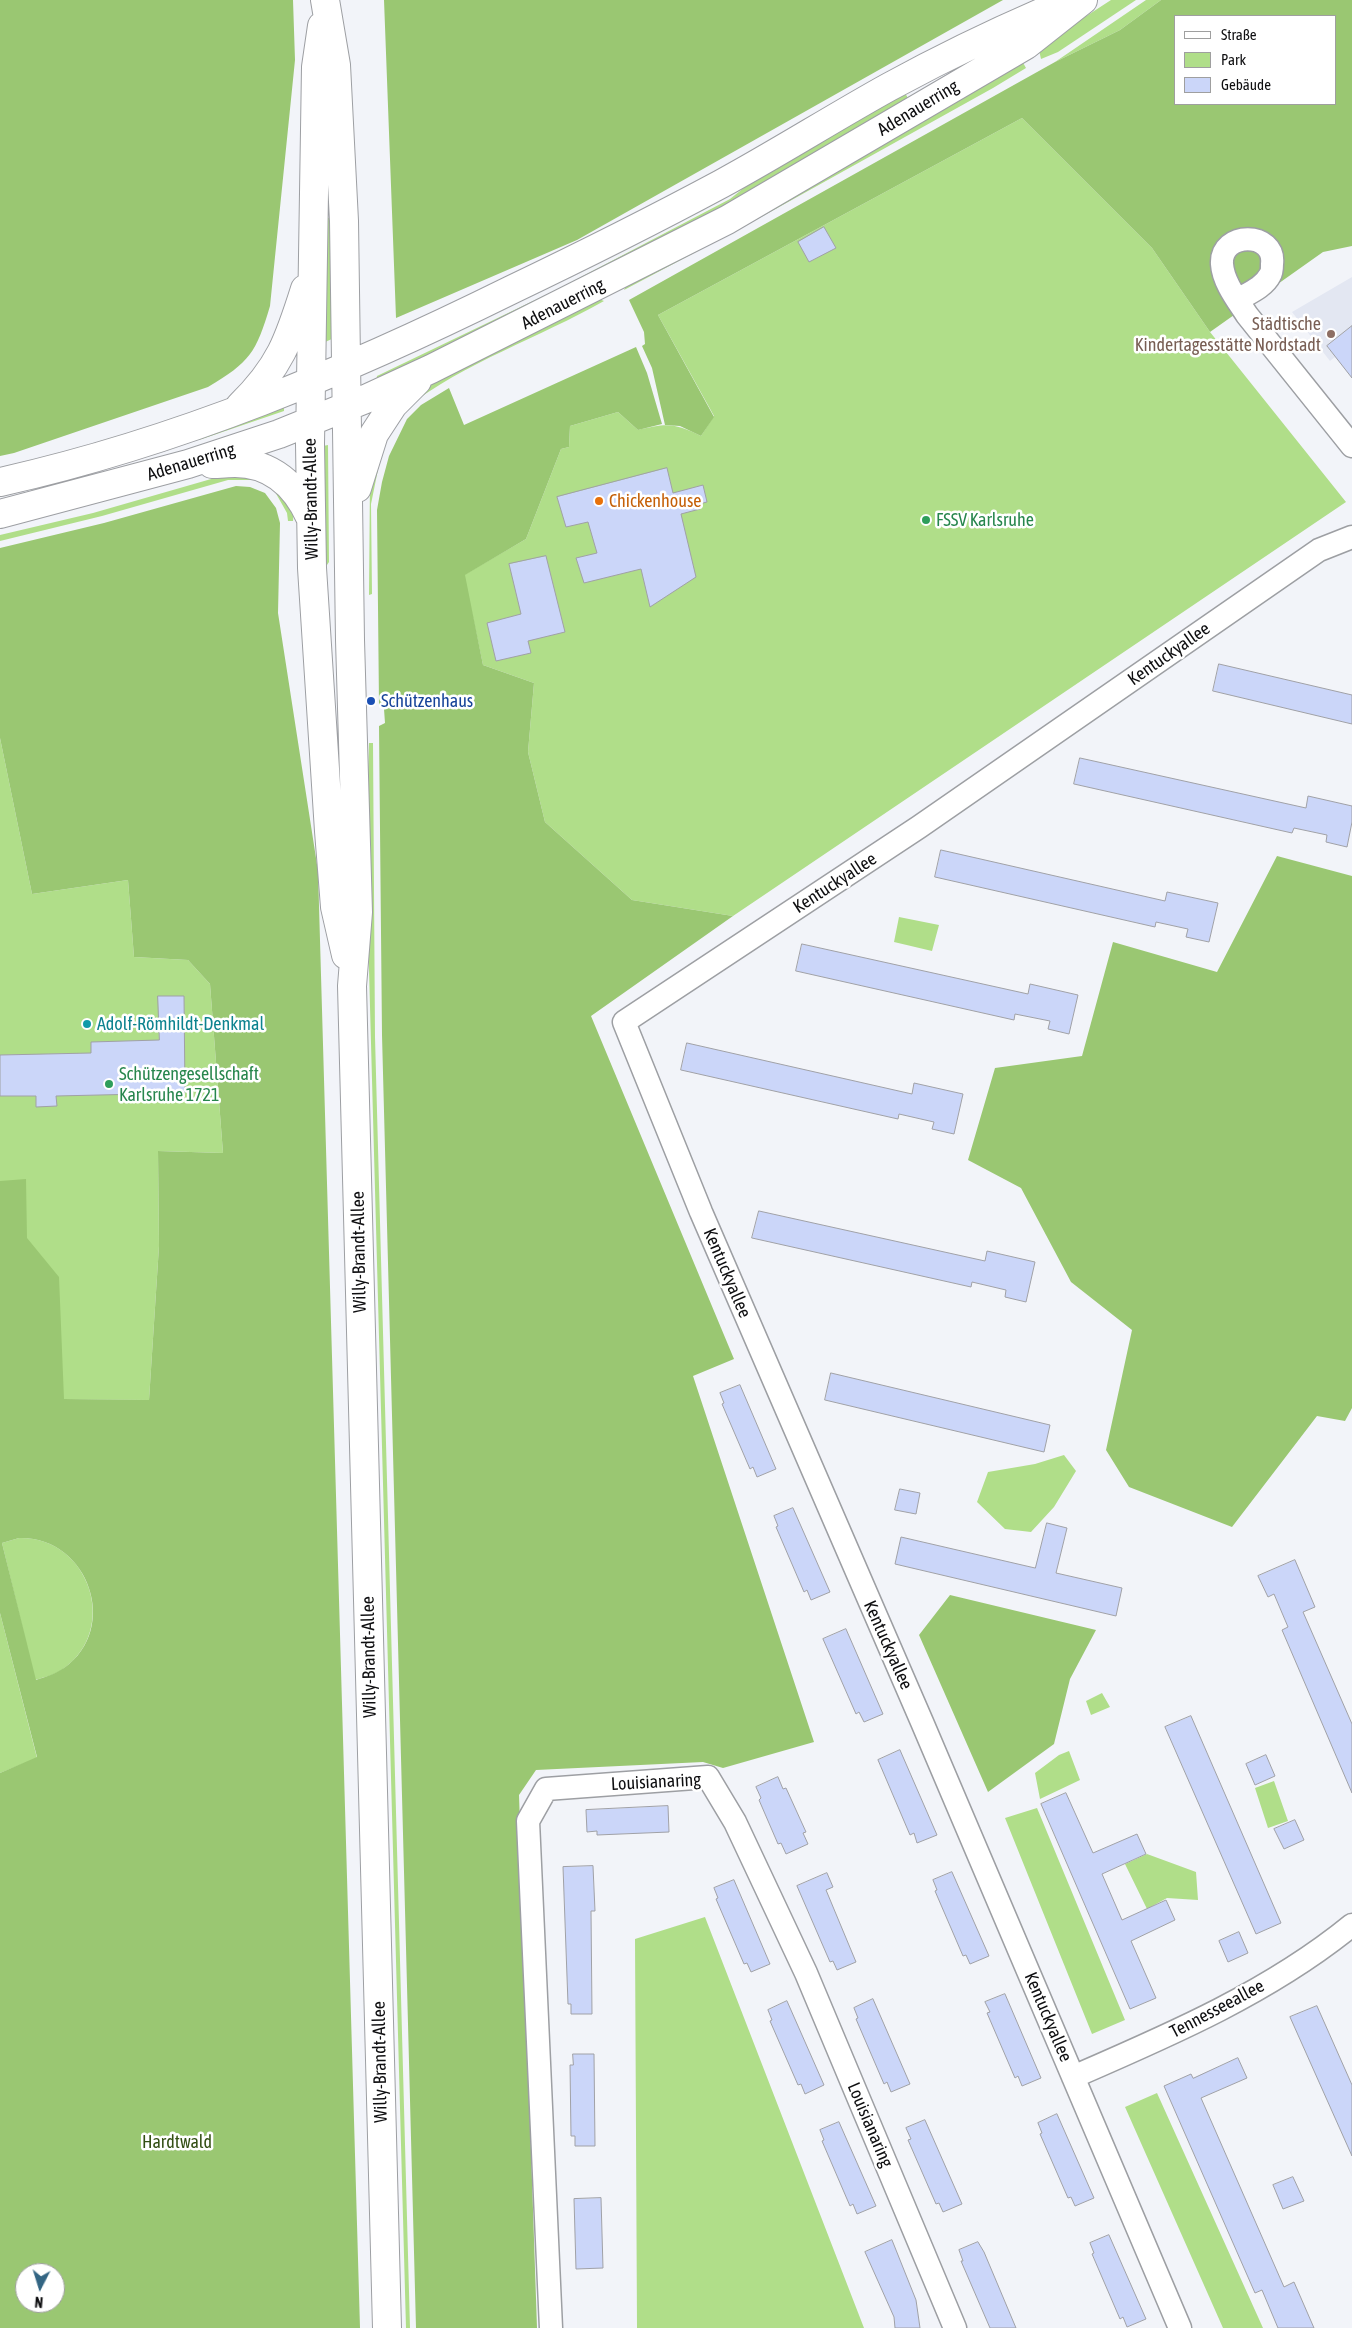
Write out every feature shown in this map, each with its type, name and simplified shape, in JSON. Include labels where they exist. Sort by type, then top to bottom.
[{"type":"main road","name":"Adenauerring","points":[[0,482],[121,450],[234,412],[347,367],[420,335],[602,247],[722,183],[891,86],[1009,26],[1071,0]]},
{"type":"main road","name":"Adenauerring","points":[[0,514],[188,464],[279,434],[431,369],[735,215],[1026,45],[1083,0]]},
{"type":"main road","name":"Willy-Brandt-Allee","points":[[325,5],[336,65],[344,221],[350,640],[358,912],[352,986],[387,2328]]},
{"type":"main road","name":"Willy-Brandt-Allee","points":[[325,5],[316,67],[311,520],[316,645],[330,850],[336,907],[352,986]]},
{"type":"main road","points":[[234,412],[259,388],[281,357],[292,331],[314,261]]},
{"type":"main road","points":[[349,512],[374,434],[393,405],[431,369]]},
{"type":"main road","points":[[188,464],[235,463],[263,468],[290,484],[301,498],[311,520]]},
{"type":"street","points":[[1237,300],[1352,446]]},
{"type":"street","name":"Kentuckyallee","points":[[1180,2328],[701,1212],[624,1022],[919,827],[1319,550],[1352,537]]},
{"type":"street","name":"Louisianaring","points":[[550,2328],[528,1821],[546,1789],[708,1777],[735,1822],[806,1973],[955,2328]]},
{"type":"street","name":"Tennesseeallee","points":[[1073,2077],[1188,2027],[1306,1960],[1352,1925]]},
{"type":"shaded area","name":"Städtische Kindertagesstätte Nordstadt","points":[[1352,277],[1352,378],[1335,357],[1330,361],[1292,312]]},
{"type":"green space","points":[[0,0],[293,0],[295,60],[270,306],[260,335],[250,355],[233,370],[208,387],[14,453],[0,456]]},
{"type":"green space","points":[[384,0],[1003,0],[577,240],[396,318]]},
{"type":"green space","points":[[1111,0],[1136,0],[1058,52],[1041,59],[1039,50],[1051,39]]},
{"type":"green space","points":[[1146,0],[1161,0],[1120,30],[1055,62]]},
{"type":"green space","points":[[1161,0],[1352,0],[1352,246],[1323,252],[1210,332],[1152,248],[1022,118],[658,315],[714,417],[701,436],[680,426],[665,425],[652,368],[642,346],[645,344],[644,332],[629,300],[1055,62],[1120,30]]},
{"type":"green space","points":[[1022,61],[1026,68],[993,88],[745,226],[624,290],[626,286]]},
{"type":"green space","points":[[904,93],[907,96],[907,102],[742,199],[376,382],[377,376],[558,289],[730,199],[750,183]]},
{"type":"green space","name":"FSSV Karlsruhe","points":[[1022,118],[1152,248],[1210,332],[1346,502],[733,916],[632,900],[545,822],[528,752],[534,683],[483,665],[464,575],[526,539],[561,449],[569,447],[570,426],[618,412],[638,430],[664,425],[684,429],[701,436],[714,416],[658,315]]},
{"type":"green space","points":[[327,218],[331,218],[334,338],[323,343]]},
{"type":"green space","points":[[599,299],[604,301],[477,364],[453,377],[406,408],[422,389],[448,373]]},
{"type":"green space","points":[[636,347],[647,373],[662,424],[638,430],[618,412],[570,426],[569,447],[561,449],[526,539],[465,575],[483,665],[534,683],[528,752],[545,822],[632,900],[733,916],[591,1016],[734,1359],[693,1376],[814,1742],[723,1768],[703,1762],[536,1770],[519,1795],[537,2328],[416,2328],[382,1035],[379,726],[385,723],[384,709],[379,705],[377,510],[389,456],[407,419],[421,405],[449,388],[464,425]]},
{"type":"green space","points":[[284,405],[284,411],[199,440],[197,436]]},
{"type":"green space","points":[[384,440],[371,504],[372,594],[369,595],[370,479]]},
{"type":"green space","points":[[328,445],[329,562],[327,565],[324,565],[323,446]]},
{"type":"green space","points":[[232,473],[258,480],[228,480],[102,516],[0,541],[0,535],[93,513]]},
{"type":"green space","name":"Hardtwald","points":[[236,486],[250,487],[265,493],[276,508],[280,523],[278,613],[318,871],[360,2328],[0,2328],[0,1773],[37,1757],[0,1613],[0,1181],[26,1179],[27,1238],[59,1277],[64,1399],[149,1400],[159,1246],[158,1151],[223,1153],[210,984],[188,960],[134,957],[128,880],[32,894],[0,738],[0,548],[104,523]],"holes":[[[19,1538],[43,1541],[63,1552],[79,1568],[89,1587],[93,1609],[91,1631],[81,1651],[64,1668],[54,1674],[36,1680],[2,1543]]]},
{"type":"green space","points":[[274,490],[294,506],[293,521],[288,521],[287,513]]},
{"type":"green space","name":"Schützengesellschaft Karlsruhe 1721","points":[[0,738],[32,894],[128,880],[134,957],[188,960],[210,984],[223,1153],[158,1151],[159,1246],[149,1400],[0,1399]]},
{"type":"green space","points":[[369,743],[373,743],[375,1037],[410,2328],[406,2328],[368,933],[367,818]]},
{"type":"green space","points":[[1277,856],[1352,876],[1352,1408],[1345,1421],[1317,1416],[1232,1527],[1129,1487],[1106,1450],[1132,1330],[1071,1282],[1021,1188],[968,1160],[995,1068],[1082,1056],[1113,942],[1217,972]]},
{"type":"green space","points":[[899,917],[939,925],[932,951],[894,942]]},
{"type":"green space","points":[[1064,1455],[1076,1471],[1054,1507],[1031,1532],[1005,1529],[977,1502],[988,1472],[1035,1464]]},
{"type":"green space","points":[[19,1538],[43,1541],[63,1552],[79,1568],[89,1587],[93,1609],[90,1631],[81,1652],[60,1671],[35,1680],[2,1543]]},
{"type":"green space","points":[[950,1595],[1096,1630],[1070,1679],[1054,1744],[988,1792],[919,1635]]},
{"type":"green space","points":[[0,1613],[37,1758],[0,1773]]},
{"type":"green space","points":[[1102,1693],[1110,1707],[1091,1715],[1086,1701]]},
{"type":"green space","points":[[1069,1751],[1080,1780],[1040,1799],[1035,1773],[1059,1755]]},
{"type":"green space","points":[[1274,1781],[1288,1821],[1268,1828],[1255,1788]]},
{"type":"green space","points":[[1037,1808],[1125,2020],[1092,2034],[1005,1818]]},
{"type":"green space","points":[[1147,1854],[1196,1872],[1198,1900],[1167,1898],[1147,1909],[1125,1864]]},
{"type":"green space","points":[[705,1917],[864,2328],[637,2328],[635,1939]]},
{"type":"green space","points":[[1157,2093],[1263,2328],[1223,2328],[1125,2107]]},
{"type":"building","points":[[824,227],[836,248],[809,262],[798,242]]},
{"type":"building","points":[[1352,326],[1352,378],[1327,346]]},
{"type":"building","points":[[667,468],[673,493],[703,485],[707,502],[699,504],[700,509],[681,514],[696,577],[650,607],[641,569],[584,583],[576,558],[597,553],[588,522],[566,527],[557,497]]},
{"type":"building","points":[[546,556],[565,632],[528,641],[531,653],[496,661],[487,623],[521,614],[509,564]]},
{"type":"building","points":[[1219,664],[1352,695],[1352,724],[1213,691]]},
{"type":"building","points":[[1080,758],[1306,808],[1308,796],[1352,806],[1352,822],[1347,847],[1326,842],[1327,835],[1294,828],[1292,833],[1074,784]]},
{"type":"building","points":[[941,850],[1165,901],[1167,892],[1218,903],[1209,942],[1186,937],[1188,929],[1156,922],[1155,927],[935,877]]},
{"type":"building","points":[[802,944],[1028,994],[1030,984],[1078,995],[1069,1034],[1048,1029],[1050,1021],[1015,1014],[1014,1020],[796,971]]},
{"type":"building","points":[[158,996],[184,996],[185,1093],[56,1096],[57,1106],[36,1107],[36,1096],[0,1096],[0,1055],[91,1053],[91,1042],[159,1040]]},
{"type":"building","points":[[687,1043],[912,1094],[914,1083],[963,1094],[954,1134],[932,1129],[934,1122],[899,1114],[898,1119],[681,1070]]},
{"type":"building","points":[[759,1211],[985,1261],[987,1251],[1035,1262],[1026,1302],[1005,1297],[1006,1290],[972,1282],[971,1287],[752,1238]]},
{"type":"building","points":[[831,1373],[1050,1425],[1044,1452],[825,1400]]},
{"type":"building","points":[[740,1385],[776,1469],[757,1477],[753,1467],[750,1469],[722,1404],[724,1403],[720,1393]]},
{"type":"building","points":[[900,1489],[920,1493],[916,1514],[895,1510]]},
{"type":"building","points":[[793,1508],[830,1592],[811,1600],[807,1590],[804,1592],[776,1527],[778,1526],[774,1516]]},
{"type":"building","points":[[1047,1523],[1067,1528],[1056,1573],[1122,1588],[1116,1616],[895,1564],[901,1537],[1035,1568]]},
{"type":"building","points":[[1295,1560],[1315,1607],[1303,1612],[1352,1724],[1352,1793],[1282,1630],[1288,1627],[1274,1594],[1268,1597],[1258,1576]]},
{"type":"building","points":[[846,1629],[883,1714],[864,1722],[859,1712],[856,1714],[823,1639]]},
{"type":"building","points":[[1191,1716],[1281,1923],[1256,1934],[1165,1727]]},
{"type":"building","points":[[900,1750],[937,1835],[917,1843],[914,1833],[910,1835],[878,1760]]},
{"type":"building","points":[[1266,1755],[1275,1776],[1255,1785],[1246,1764]]},
{"type":"building","points":[[778,1777],[783,1789],[786,1788],[806,1832],[803,1833],[808,1844],[786,1854],[781,1843],[778,1844],[759,1800],[761,1798],[756,1787]]},
{"type":"building","points":[[1066,1793],[1093,1853],[1137,1834],[1146,1854],[1102,1874],[1122,1920],[1166,1900],[1175,1920],[1131,1941],[1156,1998],[1130,2009],[1041,1804]]},
{"type":"building","points":[[668,1806],[669,1832],[597,1835],[597,1831],[587,1832],[586,1810]]},
{"type":"building","points":[[1295,1820],[1304,1840],[1284,1849],[1274,1829]]},
{"type":"building","points":[[593,1866],[595,1911],[591,1911],[592,2014],[571,2014],[571,2004],[568,2004],[563,1867]]},
{"type":"building","points":[[952,1872],[989,1956],[970,1964],[966,1955],[963,1956],[935,1891],[937,1890],[933,1880]]},
{"type":"building","points":[[827,1873],[833,1887],[826,1890],[856,1962],[837,1970],[833,1961],[830,1962],[797,1886]]},
{"type":"building","points":[[734,1880],[770,1964],[751,1972],[747,1963],[744,1964],[716,1899],[718,1898],[714,1888]]},
{"type":"building","points":[[1239,1932],[1248,1953],[1228,1962],[1219,1941]]},
{"type":"building","points":[[1005,1994],[1041,2078],[1022,2086],[1018,2076],[1015,2078],[987,2013],[990,2012],[985,2002]]},
{"type":"building","points":[[873,1999],[910,2084],[891,2092],[887,2082],[884,2084],[856,2019],[858,2018],[854,2008]]},
{"type":"building","points":[[787,2001],[824,2085],[805,2094],[801,2084],[798,2085],[770,2021],[772,2020],[768,2010]]},
{"type":"building","points":[[1317,2006],[1352,2085],[1352,2156],[1290,2017]]},
{"type":"building","points":[[573,2054],[594,2054],[595,2146],[575,2146],[575,2136],[571,2136],[570,2065],[573,2065]]},
{"type":"building","points":[[1238,2058],[1247,2078],[1201,2098],[1284,2287],[1294,2282],[1314,2328],[1278,2328],[1262,2290],[1255,2293],[1164,2086],[1191,2074],[1193,2078]]},
{"type":"building","points":[[1057,2114],[1094,2198],[1075,2206],[1071,2197],[1068,2198],[1040,2134],[1042,2133],[1038,2123]]},
{"type":"building","points":[[925,2120],[962,2204],[943,2212],[939,2203],[936,2204],[908,2140],[911,2139],[906,2128]]},
{"type":"building","points":[[839,2122],[876,2206],[857,2214],[853,2204],[850,2206],[822,2141],[824,2140],[820,2130]]},
{"type":"building","points":[[1293,2177],[1304,2201],[1283,2209],[1273,2185]]},
{"type":"building","points":[[601,2198],[603,2268],[576,2269],[574,2199]]},
{"type":"building","points":[[1109,2235],[1146,2319],[1127,2327],[1123,2317],[1120,2319],[1092,2254],[1094,2253],[1090,2243]]},
{"type":"building","points":[[892,2240],[916,2300],[920,2328],[895,2328],[894,2317],[865,2252]]},
{"type":"building","points":[[978,2242],[1016,2328],[990,2328],[961,2261],[963,2261],[959,2250]]},
{"type":"place","name":"Städtische Kindertagesstätte Nordstadt","points":[[1331,334]]},
{"type":"place","name":"Chickenhouse","points":[[599,501]]},
{"type":"place","name":"FSSV Karlsruhe","points":[[926,520]]},
{"type":"place","name":"Schützenhaus","points":[[371,701]]},
{"type":"place","name":"Adolf-Römhildt-Denkmal","points":[[87,1024]]},
{"type":"place","name":"Schützengesellschaft Karlsruhe 1721","points":[[109,1084]]}]
